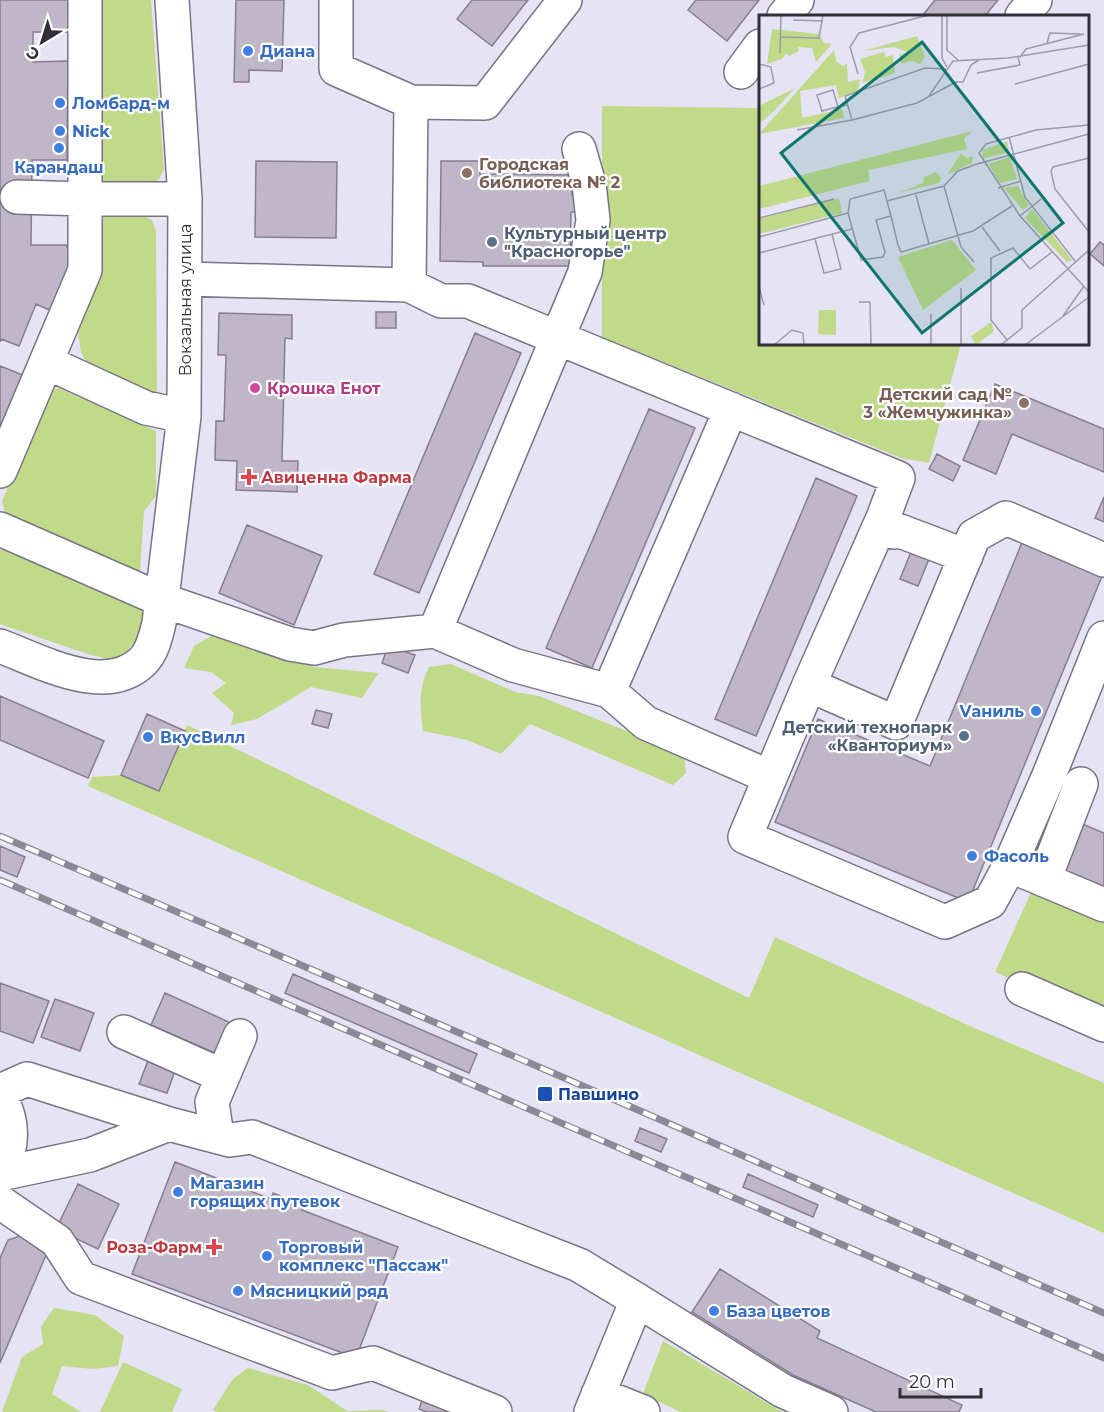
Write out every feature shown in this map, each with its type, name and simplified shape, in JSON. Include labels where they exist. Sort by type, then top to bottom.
[{"type":"street","points":[[0,471],[85,270],[85,0]]},
{"type":"street","name":"Вокзальная улица","points":[[0,646],[74,673],[103,678],[123,675],[144,660],[154,642],[162,600],[184,416],[185,199],[172,0]]},
{"type":"street","points":[[336,0],[336,69],[411,102],[485,103],[565,0]]},
{"type":"street","points":[[785,15],[797,0]]},
{"type":"street","points":[[1023,15],[1035,0]]},
{"type":"street","points":[[741,72],[759,47]]},
{"type":"street","points":[[409,285],[411,102]]},
{"type":"street","points":[[435,631],[585,272],[593,220],[589,184],[579,149]]},
{"type":"street","points":[[17,197],[84,200],[185,199]]},
{"type":"street","points":[[185,279],[409,285],[441,301],[468,301],[898,478],[884,519],[808,685],[745,837],[945,922],[990,902],[1010,865],[1050,773],[1104,638]]},
{"type":"street","points":[[46,362],[146,408],[184,416]]},
{"type":"street","points":[[609,691],[731,409]]},
{"type":"street","points":[[808,685],[896,723],[974,536],[1006,518],[1104,560]]},
{"type":"street","points":[[884,519],[890,531],[900,531],[966,556]]},
{"type":"street","points":[[0,529],[162,600],[290,644],[314,648],[344,639],[435,631],[513,665],[609,691],[646,723],[770,777]]},
{"type":"street","points":[[1044,880],[1092,789],[1050,773]]},
{"type":"street","points":[[1010,865],[1104,905]]},
{"type":"street","points":[[1022,988],[1104,1025]]},
{"type":"street","points":[[124,1032],[223,1076]]},
{"type":"street","points":[[218,1136],[212,1102],[240,1036]]},
{"type":"street","points":[[0,1091],[27,1079],[169,1124],[230,1140],[252,1137],[579,1265],[783,1391],[831,1412]]},
{"type":"street","points":[[0,1097],[11,1124],[11,1142],[8,1158],[0,1174]]},
{"type":"street","points":[[0,1174],[90,1155],[169,1124]]},
{"type":"street","points":[[0,1202],[57,1240],[81,1278],[332,1373],[373,1363],[495,1412]]},
{"type":"street","points":[[637,1300],[595,1403],[643,1412]]},
{"type":"green space","points":[[95,0],[151,0],[164,169],[159,179],[152,184],[95,185]]},
{"type":"green space","points":[[602,106],[759,108],[759,345],[961,345],[929,463],[901,458],[602,337]]},
{"type":"green space","points":[[97,215],[144,216],[152,220],[156,231],[157,396],[89,367],[81,352],[78,334],[96,265]]},
{"type":"green space","points":[[59,388],[156,431],[156,496],[144,511],[140,570],[137,577],[7,521],[2,501],[48,392]]},
{"type":"green space","points":[[0,550],[16,554],[144,606],[143,631],[124,655],[112,660],[0,624]]},
{"type":"green space","points":[[213,635],[314,667],[379,673],[362,698],[311,687],[257,719],[231,725],[234,713],[212,693],[226,683],[211,672],[184,668],[194,646]]},
{"type":"green space","points":[[451,664],[515,692],[539,696],[684,754],[686,773],[673,785],[530,724],[501,754],[467,740],[423,731],[421,698],[425,675],[429,667]]},
{"type":"green space","points":[[187,725],[749,998],[775,937],[970,1026],[1104,1083],[1104,1233],[88,786],[92,777],[121,775],[159,791]]},
{"type":"green space","points":[[1033,888],[1053,900],[1104,922],[1104,1020],[995,972]]},
{"type":"green space","points":[[54,1308],[95,1315],[124,1336],[118,1366],[93,1369],[62,1366],[52,1394],[81,1412],[2,1412],[22,1357],[43,1344],[41,1327]]},
{"type":"green space","points":[[663,1341],[784,1412],[681,1412],[643,1394]]},
{"type":"green space","points":[[123,1362],[182,1389],[172,1412],[100,1412]]},
{"type":"green space","points":[[248,1368],[308,1385],[347,1411],[381,1410],[389,1412],[217,1412],[213,1410],[233,1379]]},
{"type":"building","points":[[0,0],[69,0],[69,32],[33,32],[33,62],[68,61],[67,160],[32,160],[31,245],[66,245],[74,261],[56,313],[36,304],[19,346],[1,339],[0,342]]},
{"type":"building","points":[[236,0],[284,0],[282,71],[249,70],[249,82],[234,82]]},
{"type":"building","points":[[472,0],[528,0],[492,46],[457,19]]},
{"type":"building","points":[[696,0],[759,0],[727,41],[688,10]]},
{"type":"building","points":[[935,0],[998,0],[986,15],[923,15]]},
{"type":"building","points":[[256,161],[337,162],[336,238],[255,237]]},
{"type":"building","points":[[441,161],[480,161],[480,174],[572,175],[572,195],[578,194],[578,212],[571,212],[570,266],[483,266],[483,262],[440,261]]},
{"type":"building","points":[[1100,242],[1104,245],[1104,266],[1090,254]]},
{"type":"building","points":[[376,312],[396,312],[396,328],[376,328]]},
{"type":"building","name":"Крошка Енот","points":[[219,313],[292,315],[292,339],[285,338],[282,461],[298,461],[297,492],[236,490],[237,461],[215,460],[216,421],[224,421],[226,355],[218,355]]},
{"type":"building","points":[[475,333],[521,353],[419,593],[374,574]]},
{"type":"building","points":[[0,366],[25,376],[0,430]]},
{"type":"building","points":[[995,384],[1104,429],[1104,472],[1012,434],[996,474],[963,460]]},
{"type":"building","points":[[649,409],[695,428],[592,668],[546,648]]},
{"type":"building","points":[[937,454],[960,466],[953,481],[929,469]]},
{"type":"building","points":[[816,478],[857,496],[756,736],[715,719]]},
{"type":"building","points":[[1104,497],[1104,522],[1095,518]]},
{"type":"building","points":[[247,525],[322,556],[294,625],[219,593]]},
{"type":"building","points":[[1023,540],[1103,574],[968,902],[775,822],[818,719],[930,766]]},
{"type":"building","points":[[911,552],[929,559],[918,586],[900,579]]},
{"type":"building","points":[[388,646],[415,655],[408,673],[382,663]]},
{"type":"building","points":[[0,696],[104,741],[88,778],[0,740]]},
{"type":"building","points":[[316,710],[332,714],[328,728],[312,724]]},
{"type":"building","points":[[147,714],[185,731],[159,791],[121,775]]},
{"type":"building","points":[[1080,823],[1104,833],[1104,889],[1060,870]]},
{"type":"building","points":[[0,846],[25,857],[17,877],[0,870]]},
{"type":"building","points":[[293,974],[477,1054],[469,1073],[285,993]]},
{"type":"building","points":[[0,983],[49,1001],[33,1043],[0,1031]]},
{"type":"building","points":[[165,993],[231,1023],[217,1054],[151,1025]]},
{"type":"building","points":[[55,999],[94,1013],[80,1051],[41,1037]]},
{"type":"building","points":[[149,1058],[176,1068],[167,1093],[139,1084]]},
{"type":"building","points":[[640,1128],[667,1139],[661,1152],[635,1141]]},
{"type":"building","name":"Торговый комплекс \"Пассаж\"","points":[[175,1162],[271,1199],[273,1193],[304,1205],[302,1210],[398,1247],[356,1358],[132,1274]]},
{"type":"building","points":[[748,1174],[818,1205],[813,1217],[743,1187]]},
{"type":"building","points":[[78,1184],[119,1204],[98,1249],[56,1229]]},
{"type":"building","points":[[20,1236],[49,1248],[0,1363],[0,1258],[8,1240]]},
{"type":"building","points":[[720,1269],[820,1331],[817,1338],[962,1405],[959,1412],[876,1412],[793,1375],[692,1312]]},
{"type":"building","points":[[425,1392],[474,1412],[427,1412],[419,1409]]},
{"type":"railway","points":[[0,836],[1104,1313]]},
{"type":"railway","points":[[0,880],[1104,1358]]},
{"type":"place","name":"Диана","points":[[248,51]]},
{"type":"place","name":"Ломбард-м","points":[[60,103]]},
{"type":"place","name":"Nick","points":[[60,131]]},
{"type":"place","name":"Карандаш","points":[[59,148]]},
{"type":"place","name":"Городская библиотека № 2","points":[[467,173]]},
{"type":"place","name":"Культурный центр \"Красногорье\"","points":[[492,242]]},
{"type":"place","name":"Крошка Енот","points":[[255,388]]},
{"type":"place","name":"Детский сад № 3 «Жемчужинка»","points":[[1024,403]]},
{"type":"place","name":"Авиценна Фарма","points":[[249,477]]},
{"type":"place","name":"Vаниль","points":[[1036,711]]},
{"type":"place","name":"Детский технопарк «Кванториум»","points":[[964,736]]},
{"type":"place","name":"ВкусВилл","points":[[148,737]]},
{"type":"place","name":"Фасоль","points":[[972,856]]},
{"type":"place","name":"Павшино","points":[[545,1094]]},
{"type":"place","name":"Магазин горящих путевок","points":[[178,1192]]},
{"type":"place","name":"Роза-Фарм","points":[[214,1247]]},
{"type":"place","name":"Торговый комплекс \"Пассаж\"","points":[[267,1256]]},
{"type":"place","name":"Мясницкий ряд","points":[[238,1291]]},
{"type":"place","name":"База цветов","points":[[714,1311]]}]
